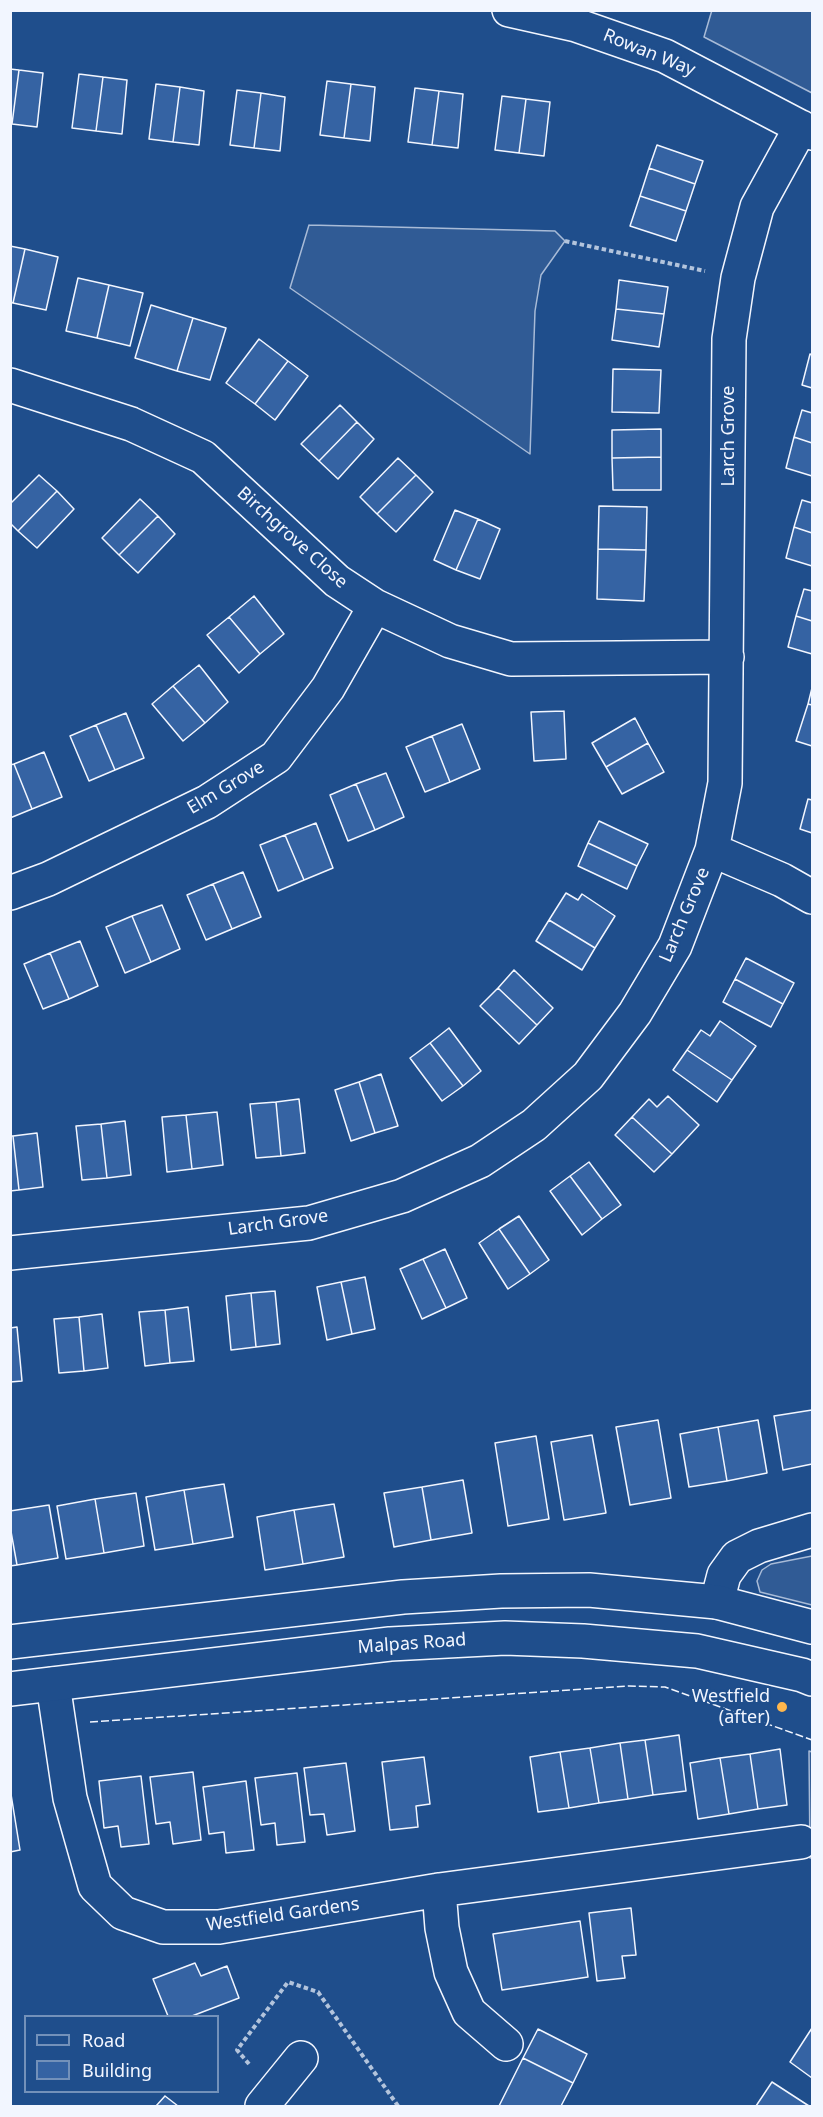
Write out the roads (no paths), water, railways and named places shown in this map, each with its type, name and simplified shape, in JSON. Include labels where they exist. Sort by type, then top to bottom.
[{"type":"street","name":"Rowan Way","points":[[509,10],[576,25],[665,56],[807,130]]},
{"type":"street","name":"Larch Grove","points":[[10,1253],[309,1223],[402,1197],[480,1161],[534,1125],[588,1076],[635,1013],[675,946],[712,850],[725,783],[729,339],[738,278],[757,207],[807,130]]},
{"type":"street","name":"Birchgrove Close","points":[[10,385],[131,424],[203,457],[337,581],[375,606],[450,641],[511,659],[727,657]]},
{"type":"street","name":"Elm Grove","points":[[10,893],[48,879],[207,802],[276,757],[328,688],[375,606]]},
{"type":"street","points":[[712,850],[782,880],[813,897]]},
{"type":"street","points":[[717,1602],[724,1575],[737,1557],[759,1546],[813,1530]]},
{"type":"street","points":[[10,1642],[403,1597],[501,1591],[589,1590],[717,1602],[813,1627]]},
{"type":"street","name":"Malpas Road","points":[[10,1689],[390,1644],[506,1638],[583,1641],[697,1651],[813,1679]]},
{"type":"street","name":"Westfield Gardens","points":[[53,1684],[70,1798],[95,1886],[123,1913],[163,1927],[219,1928],[439,1890],[801,1842]]},
{"type":"street","points":[[439,1890],[442,1928],[451,1972],[469,2012],[506,2044]]},
{"type":"street","points":[[262,2106],[301,2058]]},
{"type":"place","name":"Westfield (after)","points":[[782,1707]]}]
